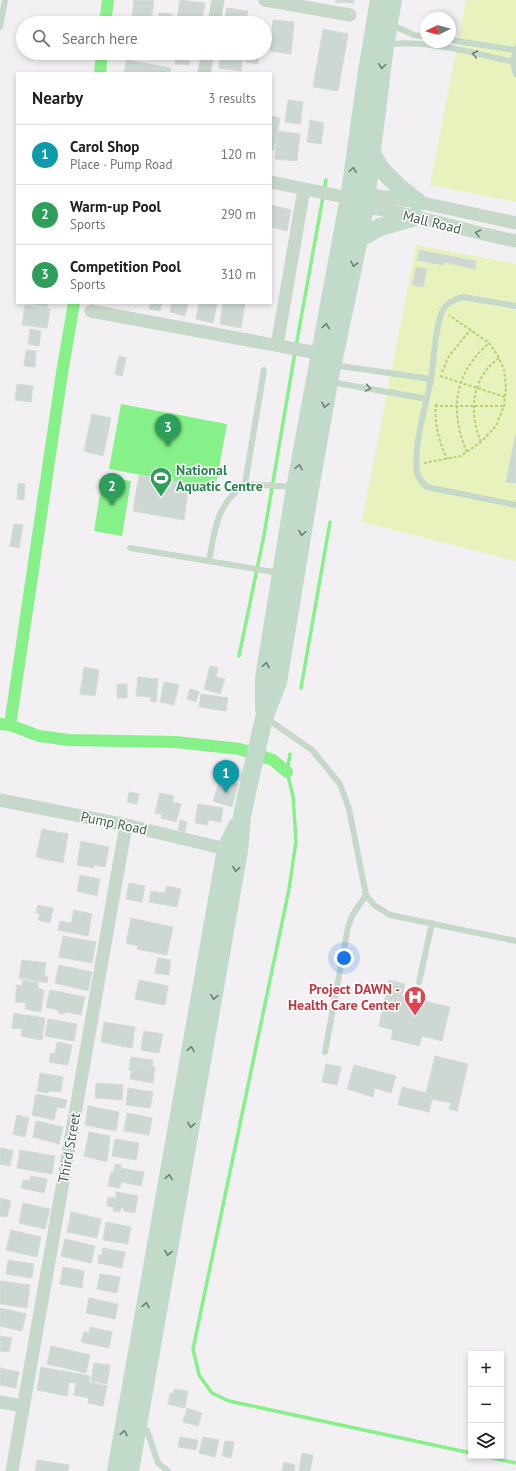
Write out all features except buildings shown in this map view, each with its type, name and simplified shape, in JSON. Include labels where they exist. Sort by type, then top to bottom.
[{"type":"main road","points":[[263,722],[264,678],[277,573],[294,488],[323,364],[353,199],[367,71],[379,0]]},
{"type":"main road","points":[[130,1471],[239,851],[243,812],[263,722],[278,682],[310,489],[323,364],[359,240],[353,199],[371,152],[385,46],[393,0]]},
{"type":"main road","points":[[359,240],[380,227],[417,210],[399,187],[381,169],[371,152]]},
{"type":"main road","points":[[116,1471],[226,849],[243,812]]},
{"type":"street","points":[[215,16],[218,0]]},
{"type":"street","points":[[265,0],[350,15]]},
{"type":"street","points":[[204,72],[207,60]]},
{"type":"street","name":"Mall Road","points":[[272,182],[353,199],[417,210],[516,223]]},
{"type":"street","points":[[276,345],[307,190]]},
{"type":"street","name":"Mall Road","points":[[417,210],[482,234],[516,241]]},
{"type":"street","points":[[92,311],[276,345],[323,364]]},
{"type":"street","name":"Pump Road","points":[[0,800],[126,825],[226,849]]},
{"type":"street","name":"Third Street","points":[[12,1471],[126,825]]},
{"type":"street","points":[[0,1402],[23,1406]]},
{"type":"lane","points":[[0,27],[5,0]]},
{"type":"lane","points":[[389,24],[414,35],[420,36]]},
{"type":"lane","points":[[456,41],[516,49],[513,62],[516,74]]},
{"type":"lane","points":[[385,46],[397,43],[407,43],[434,46],[513,62]]},
{"type":"lane","points":[[516,306],[463,296],[454,299],[443,310],[438,326],[426,406],[417,447],[417,473],[421,482],[427,487],[516,505]]},
{"type":"lane","points":[[323,364],[431,376]]},
{"type":"lane","points":[[323,364],[427,399]]},
{"type":"lane","points":[[245,484],[264,370]]},
{"type":"lane","points":[[209,561],[216,523],[223,508],[235,491],[245,484],[294,488]]},
{"type":"lane","points":[[130,548],[277,573]]},
{"type":"lane","points":[[263,722],[312,750],[340,784],[349,809],[366,894],[374,905],[390,915],[516,941]]},
{"type":"lane","points":[[326,1052],[348,927],[352,916],[366,894]]},
{"type":"lane","points":[[419,982],[432,923]]},
{"type":"lane","points":[[137,1428],[147,1430],[158,1463],[168,1471]]},
{"type":"path","points":[[417,465],[461,456],[467,452],[481,442],[496,426],[504,406],[506,387],[504,370],[499,358],[489,343],[443,310]]},
{"type":"path","points":[[439,379],[449,356],[470,329]]},
{"type":"path","points":[[467,452],[462,440],[457,418],[460,383],[467,368],[474,358],[489,343]]},
{"type":"path","points":[[481,442],[477,432],[473,406],[476,388],[486,370],[499,358]]},
{"type":"path","points":[[431,376],[440,376],[505,397]]},
{"type":"path","points":[[436,400],[435,406],[438,434],[447,459]]},
{"type":"path","points":[[426,406],[504,406]]},
{"type":"shaded area","points":[[466,0],[516,0],[516,202],[430,185]]},
{"type":"shaded area","points":[[416,245],[516,264],[516,433],[506,481],[516,483],[516,561],[362,522]]},
{"type":"shaded area","points":[[121,404],[227,424],[215,489],[109,469]]},
{"type":"shaded area","points":[[103,476],[131,481],[122,536],[94,531]]},
{"type":"waterway","points":[[106,16],[108,0]]},
{"type":"waterway","points":[[100,72],[101,60]]},
{"type":"waterway","points":[[296,346],[326,180]]},
{"type":"waterway","points":[[10,725],[62,373],[74,304]]},
{"type":"waterway","points":[[239,656],[264,535],[295,352]]},
{"type":"waterway","points":[[301,688],[330,522]]},
{"type":"waterway","points":[[0,724],[10,725],[39,736],[69,740],[176,742],[240,749],[273,760],[287,772]]},
{"type":"waterway","points":[[290,754],[287,772],[293,796],[296,841],[289,889],[193,1349],[199,1375],[212,1393],[229,1401],[468,1452]]},
{"type":"waterway","points":[[498,1459],[516,1463]]},
{"type":"place","name":"Competition Pool","points":[[168,447]]},
{"type":"place","name":"National Aquatic Centre","points":[[161,498]]},
{"type":"place","name":"Warm-up Pool","points":[[112,506]]},
{"type":"place","name":"Carol Shop","points":[[226,793]]},
{"type":"place","name":"Project DAWN - Health Care Center","points":[[415,1016]]}]
